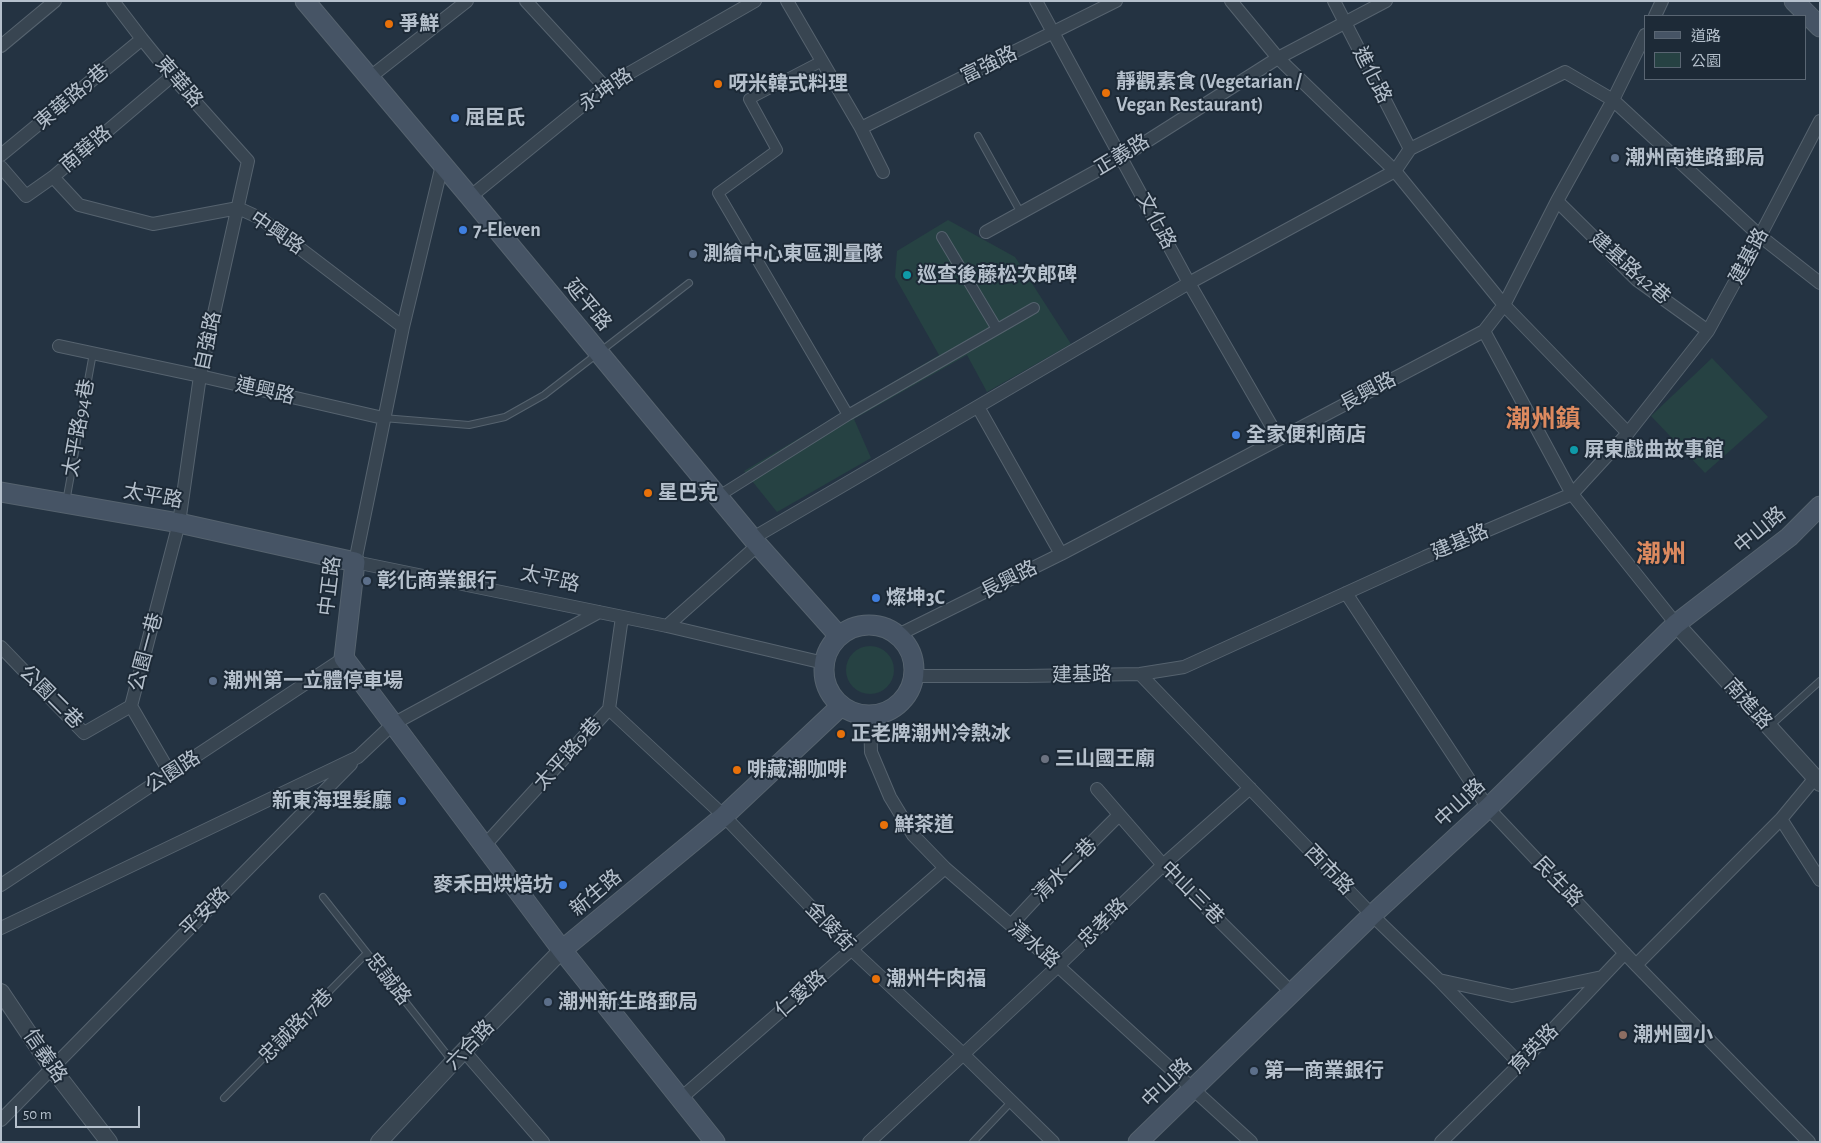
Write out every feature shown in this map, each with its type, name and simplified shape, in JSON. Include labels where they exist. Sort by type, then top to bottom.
[{"type":"main road","name":"延平路","points":[[305,1],[755,541],[839,636]]},
{"type":"main road","points":[[1794,1],[1820,28]]},
{"type":"main road","name":"太平路","points":[[1,492],[179,523],[355,562]]},
{"type":"main road","name":"中山路","points":[[1138,1142],[1372,915],[1488,808],[1676,624],[1789,537],[1820,506]]},
{"type":"main road","name":"中正路","points":[[344,658],[355,562]]},
{"type":"main road","points":[[874,625],[887,628],[898,635],[908,646],[914,660],[915,676],[912,689],[904,700],[895,708],[883,714],[870,716],[855,714],[841,706],[832,696],[826,684],[824,663],[831,646],[839,636],[847,630],[860,626],[874,625]]},
{"type":"main road","points":[[344,658],[562,950],[680,1099],[710,1140]]},
{"type":"main road","name":"新生路","points":[[562,950],[724,816],[841,706]]},
{"type":"street","points":[[1,46],[55,1]]},
{"type":"street","name":"東華路","points":[[114,1],[172,76],[248,161]]},
{"type":"street","points":[[369,78],[467,1]]},
{"type":"street","points":[[526,1],[605,87]]},
{"type":"street","points":[[787,1],[861,128],[883,172]]},
{"type":"street","name":"文化路","points":[[1036,1],[1189,283],[1279,440]]},
{"type":"street","name":"富強路","points":[[861,128],[1116,1]]},
{"type":"street","points":[[1231,1],[1278,58],[1395,171],[1504,305],[1628,433]]},
{"type":"street","name":"進化路","points":[[1334,1],[1410,149]]},
{"type":"street","name":"正義路","points":[[986,232],[1122,157],[1278,58],[1386,1]]},
{"type":"street","points":[[1655,15],[1662,1]]},
{"type":"street","name":"永坤路","points":[[470,197],[605,87],[753,2]]},
{"type":"street","name":"長興路","points":[[898,635],[1061,554],[1484,331],[1504,305],[1557,201],[1613,100],[1644,37]]},
{"type":"street","name":"東華路9巷","points":[[1,156],[142,39]]},
{"type":"street","points":[[822,60],[749,99],[777,150],[718,193],[848,415]]},
{"type":"street","points":[[667,626],[755,541],[1189,283],[1395,171],[1410,149],[1565,72],[1613,100],[1760,236],[1820,283]]},
{"type":"street","name":"南華路","points":[[1,167],[26,196],[54,177],[172,76]]},
{"type":"street","name":"建基路","points":[[915,676],[1140,674],[1184,667],[1346,593],[1572,494],[1628,433],[1708,331],[1820,121]]},
{"type":"street","name":"自強路","points":[[179,523],[200,376],[248,161]]},
{"type":"street","name":"中正路","points":[[355,562],[383,418],[442,164]]},
{"type":"street","name":"中興路","points":[[54,177],[78,205],[153,224],[238,208],[260,218],[403,327]]},
{"type":"street","name":"建基路42巷","points":[[1557,201],[1637,280],[1708,331]]},
{"type":"street","points":[[942,237],[997,329]]},
{"type":"street","points":[[719,496],[848,415],[1034,308]]},
{"type":"street","points":[[1484,331],[1572,494],[1676,624]]},
{"type":"street","name":"連興路","points":[[59,346],[383,418]]},
{"type":"street","points":[[978,407],[1061,554]]},
{"type":"street","name":"公園一巷","points":[[170,774],[131,706],[179,523]]},
{"type":"street","name":"太平路","points":[[355,562],[667,626],[824,663]]},
{"type":"street","name":"民生路","points":[[1346,593],[1488,808],[1625,953],[1809,1142]]},
{"type":"street","name":"平安路","points":[[1,1120],[358,757],[393,724],[600,612]]},
{"type":"street","name":"太平路9巷","points":[[484,846],[609,709],[622,617]]},
{"type":"street","name":"南進路","points":[[1676,624],[1818,781]]},
{"type":"street","name":"公園二巷","points":[[1,647],[84,733],[131,706]]},
{"type":"street","name":"公園路","points":[[1,885],[344,658]]},
{"type":"street","name":"西市路","points":[[1140,674],[1372,915],[1439,980],[1520,1064]]},
{"type":"street","name":"金陵街","points":[[609,709],[724,816],[852,950],[1053,1142]]},
{"type":"street","name":"清水路","points":[[870,716],[871,752],[890,796],[913,835],[945,868],[1058,966],[1251,1142]]},
{"type":"street","points":[[1,928],[358,757]]},
{"type":"street","points":[[1636,964],[1818,781]]},
{"type":"street","name":"忠孝路","points":[[869,1142],[964,1055],[1163,865],[1250,788]]},
{"type":"street","name":"中山三巷","points":[[1097,789],[1163,865],[1292,993]]},
{"type":"street","name":"清水二巷","points":[[1011,925],[1120,815]]},
{"type":"street","points":[[1782,819],[1820,880]]},
{"type":"street","name":"仁愛路","points":[[680,1099],[945,868]]},
{"type":"street","name":"六合路","points":[[378,1142],[562,950]]},
{"type":"street","name":"育英路","points":[[1441,1142],[1520,1064],[1625,953]]},
{"type":"street","points":[[1439,980],[1512,996],[1602,977]]},
{"type":"street","name":"信義路","points":[[1,992],[52,1068],[109,1142]]},
{"type":"street","points":[[459,1056],[543,1142]]},
{"type":"lane","points":[[978,136],[1021,212]]},
{"type":"lane","points":[[383,418],[470,425],[506,417],[544,395],[689,283]]},
{"type":"lane","name":"太平路94巷","points":[[66,503],[93,353]]},
{"type":"lane","points":[[1769,727],[1820,681]]},
{"type":"lane","name":"忠誠路","points":[[323,897],[367,953],[459,1056]]},
{"type":"lane","name":"忠誠路17巷","points":[[224,1098],[367,953]]},
{"type":"lane","points":[[973,1142],[1011,1102]]},
{"type":"green space","points":[[948,220],[1015,257],[1071,344],[987,392],[967,355],[854,419],[871,458],[777,512],[744,471],[939,355],[895,277],[897,251]]},
{"type":"green space","points":[[1712,358],[1768,417],[1705,473],[1651,416]]},
{"type":"green space","points":[[865,646],[875,646],[887,653],[894,665],[894,675],[887,687],[875,694],[865,694],[857,690],[850,683],[846,675],[846,665],[850,657],[857,650]]},
{"type":"place","name":"爭鮮","points":[[389,24]]},
{"type":"place","name":"呀米韓式料理","points":[[718,84]]},
{"type":"place","name":"靜觀素食 (Vegetarian / Vegan Restaurant)","points":[[1106,93]]},
{"type":"place","name":"屈臣氏","points":[[455,118]]},
{"type":"place","name":"潮州南進路郵局","points":[[1615,158]]},
{"type":"place","name":"7-Eleven","points":[[463,230]]},
{"type":"place","name":"測繪中心東區測量隊","points":[[693,254]]},
{"type":"place","name":"巡查後藤松次郎碑","points":[[907,275]]},
{"type":"place","name":"全家便利商店","points":[[1236,435]]},
{"type":"place","name":"屏東戲曲故事館","points":[[1574,450]]},
{"type":"place","name":"星巴克","points":[[648,493]]},
{"type":"place","name":"彰化商業銀行","points":[[367,581]]},
{"type":"place","name":"燦坤3C","points":[[876,598]]},
{"type":"place","name":"潮州第一立體停車場","points":[[213,681]]},
{"type":"place","name":"正老牌潮州冷熱冰","points":[[841,734]]},
{"type":"place","name":"三山國王廟","points":[[1045,759]]},
{"type":"place","name":"啡藏潮咖啡","points":[[737,770]]},
{"type":"place","name":"新東海理髮廳","points":[[402,801]]},
{"type":"place","name":"鮮茶道","points":[[884,825]]},
{"type":"place","name":"麥禾田烘焙坊","points":[[563,885]]},
{"type":"place","name":"潮州牛肉福","points":[[876,979]]},
{"type":"place","name":"潮州新生路郵局","points":[[548,1002]]},
{"type":"place","name":"潮州國小","points":[[1623,1035]]},
{"type":"place","name":"第一商業銀行","points":[[1254,1071]]},
{"type":"district","name":"潮州鎮","points":[[1543,419]]},
{"type":"district","name":"潮州","points":[[1661,554]]}]
